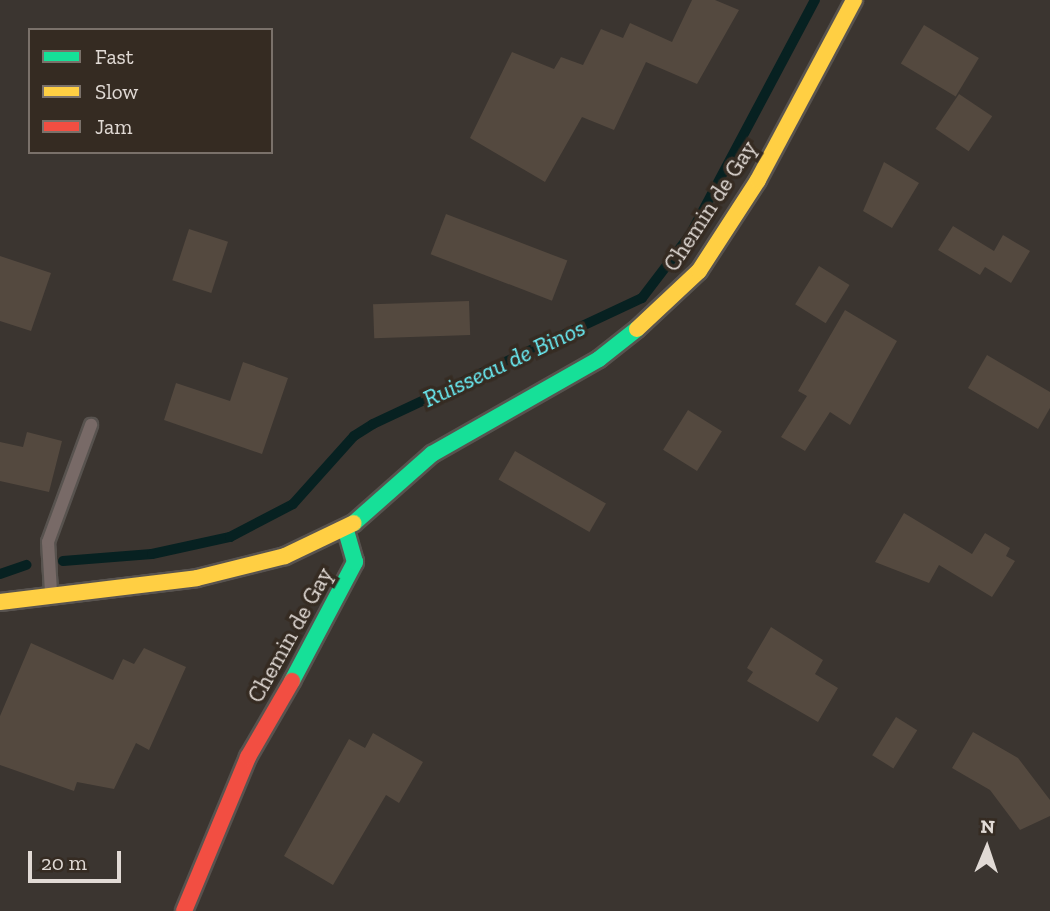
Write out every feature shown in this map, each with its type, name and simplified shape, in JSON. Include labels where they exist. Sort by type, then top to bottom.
[{"type":"street","name":"Chemin de Gay","points":[[184,911],[248,757],[343,593],[355,562],[346,530],[432,454],[599,359],[671,303],[758,180],[854,0]]},
{"type":"street","points":[[0,602],[197,578],[285,556],[346,530]]},
{"type":"lane","points":[[51,594],[48,542],[91,425]]},
{"type":"building","points":[[692,0],[715,0],[739,10],[697,84],[646,62],[614,130],[582,117],[545,182],[470,138],[512,52],[554,69],[561,57],[583,65],[601,29],[623,38],[630,23],[672,42]]},
{"type":"building","points":[[924,25],[979,58],[956,97],[901,64]]},
{"type":"building","points":[[959,94],[992,116],[969,151],[936,129]]},
{"type":"building","points":[[884,162],[919,183],[892,228],[863,211]]},
{"type":"building","points":[[446,214],[567,261],[552,301],[431,254]]},
{"type":"building","points":[[953,226],[994,251],[1003,235],[1030,251],[1011,283],[985,267],[980,275],[938,250]]},
{"type":"building","points":[[189,229],[228,242],[211,293],[172,280]]},
{"type":"building","points":[[0,256],[51,273],[31,331],[0,321]]},
{"type":"building","points":[[819,266],[850,285],[826,323],[795,304]]},
{"type":"building","points":[[469,301],[470,335],[374,338],[373,304]]},
{"type":"building","points":[[845,310],[897,341],[850,425],[830,412],[805,451],[781,437],[807,396],[798,391]]},
{"type":"building","points":[[987,355],[1050,392],[1050,408],[1038,429],[968,388]]},
{"type":"building","points":[[243,362],[288,378],[262,454],[164,420],[176,383],[230,401]]},
{"type":"building","points":[[688,410],[722,431],[697,471],[663,450]]},
{"type":"building","points":[[27,432],[62,441],[49,492],[0,481],[0,442],[23,447]]},
{"type":"building","points":[[515,451],[606,504],[589,532],[498,480]]},
{"type":"building","points":[[904,513],[972,554],[985,533],[1010,548],[1006,556],[1015,561],[992,597],[939,565],[929,583],[875,562]]},
{"type":"building","points":[[771,627],[823,660],[815,674],[838,688],[818,722],[747,681],[753,672],[747,668]]},
{"type":"building","points":[[31,643],[113,680],[123,659],[134,664],[144,648],[186,667],[149,750],[136,743],[114,789],[77,782],[74,791],[0,765],[0,716]]},
{"type":"building","points":[[896,717],[917,730],[893,768],[872,755]]},
{"type":"building","points":[[973,732],[1018,758],[1050,800],[1050,816],[1020,830],[990,790],[952,768]]},
{"type":"building","points":[[373,733],[423,762],[399,803],[386,795],[333,885],[284,856],[349,739],[365,748]]},
{"type":"waterway","name":"Ruisseau de Binos","points":[[63,561],[152,554],[230,537],[293,504],[354,436],[373,424],[642,298],[690,235],[815,0]]},
{"type":"waterway","name":"Ruisseau de Binos","points":[[0,574],[26,565]]},
{"type":"traffic: fast","points":[[354,523],[432,454],[599,359],[637,329]]},
{"type":"traffic: fast","points":[[292,681],[355,562],[346,530]]},
{"type":"traffic: slow","points":[[637,329],[699,271],[758,180],[854,0]]},
{"type":"traffic: slow","points":[[0,602],[197,578],[285,556],[354,523]]},
{"type":"traffic: jam","points":[[184,911],[248,757],[292,681]]}]
